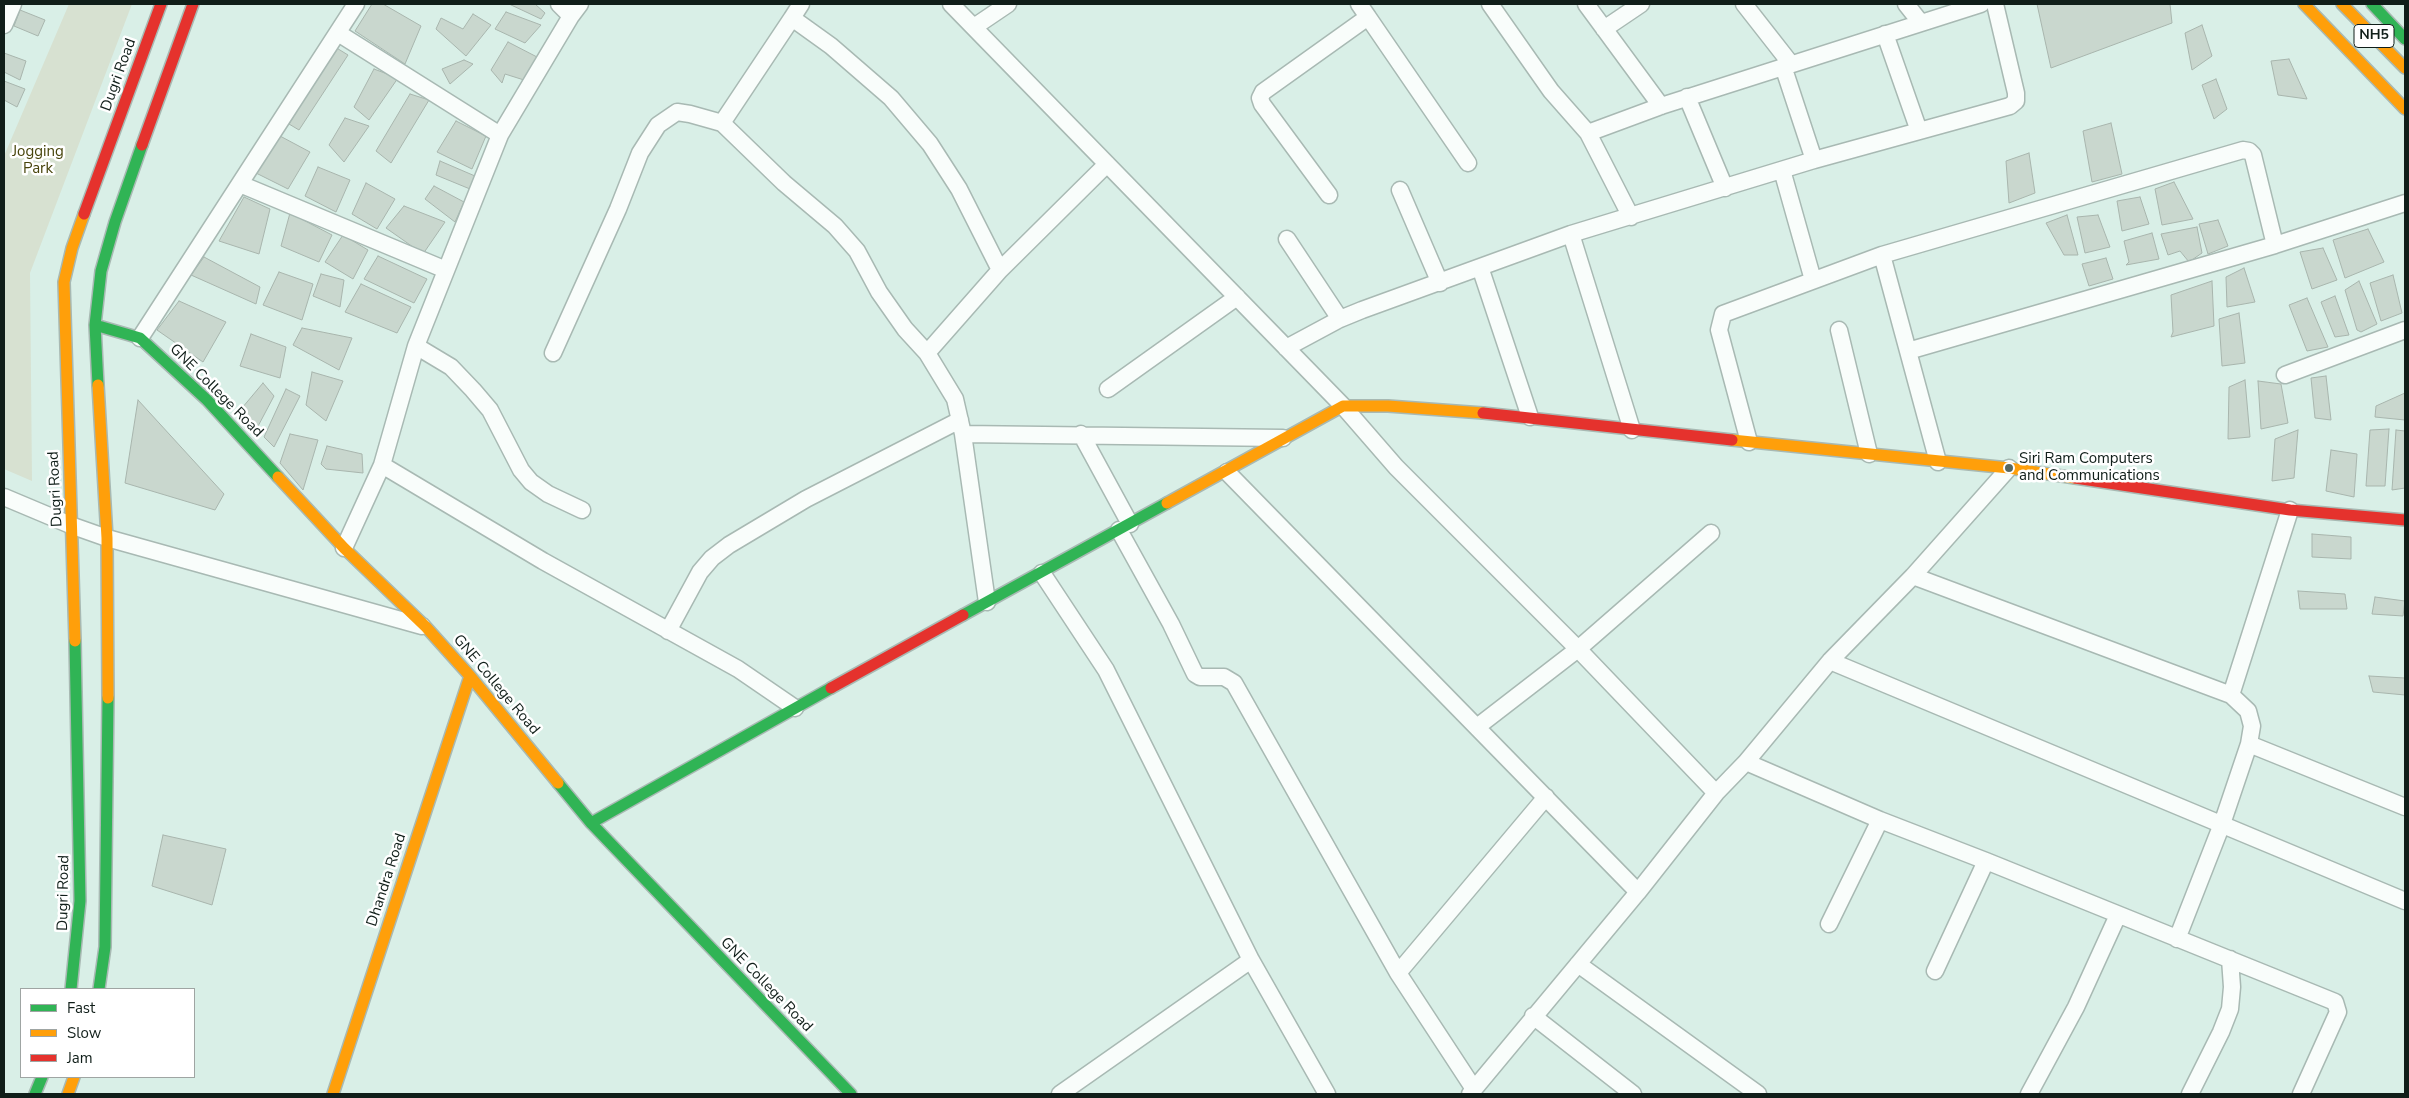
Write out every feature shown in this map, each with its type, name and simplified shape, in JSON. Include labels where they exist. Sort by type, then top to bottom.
[{"type":"main road","name":"Dugri Road","points":[[70,988],[80,901],[73,526],[64,282],[72,248],[161,4]]},
{"type":"main road","points":[[99,988],[105,947],[108,889],[108,538],[95,325],[102,271],[115,222],[193,4]]},
{"type":"main road","points":[[2304,4],[2405,108]]},
{"type":"main road","name":"NH5","points":[[2342,4],[2405,68]]},
{"type":"main road","points":[[2372,4],[2405,40]]},
{"type":"main road","name":"GNE College Road","points":[[95,325],[140,338],[207,400],[344,548],[426,627],[470,676],[591,823],[851,1094]]},
{"type":"main road","points":[[591,823],[795,708],[1227,472],[1343,406],[1388,406],[1530,417],[1632,430],[2008,468],[2290,510],[2405,520]]},
{"type":"main road","name":"Dhandra Road","points":[[333,1094],[470,676]]},
{"type":"main road","points":[[34,1094],[42,1078]]},
{"type":"main road","points":[[68,1094],[74,1078]]},
{"type":"street","points":[[4,25],[13,4]]},
{"type":"street","points":[[140,338],[356,4]]},
{"type":"street","points":[[344,548],[382,465],[416,346],[500,135],[576,10],[559,4]]},
{"type":"street","points":[[951,4],[1343,406],[1396,467],[1578,649],[1716,793]]},
{"type":"street","points":[[974,28],[1008,4]]},
{"type":"street","points":[[1359,4],[1468,162]]},
{"type":"street","points":[[1490,4],[1552,91],[1588,133],[1631,218]]},
{"type":"street","points":[[1586,4],[1661,106]]},
{"type":"street","points":[[1604,29],[1641,4]]},
{"type":"street","points":[[1744,4],[1787,65],[1814,160]]},
{"type":"street","points":[[1906,4],[1921,22]]},
{"type":"street","points":[[1588,133],[1687,97],[1981,4]]},
{"type":"street","points":[[1286,348],[1340,319],[1572,234],[1631,218],[1814,160],[2010,106],[2016,101],[2016,93],[1995,4]]},
{"type":"street","points":[[722,123],[796,11],[831,46],[891,98],[930,144],[959,189],[1000,270]]},
{"type":"street","points":[[1329,195],[1262,104],[1260,98],[1263,92],[1368,17]]},
{"type":"street","points":[[338,33],[500,135]]},
{"type":"street","points":[[1886,34],[1919,131]]},
{"type":"street","points":[[1687,97],[1725,188]]},
{"type":"street","points":[[553,354],[640,153],[658,126],[677,112],[722,123],[784,183],[836,226],[857,251],[880,292],[905,329],[927,353],[955,399],[961,427],[987,602]]},
{"type":"street","points":[[1749,442],[1719,330],[1723,314],[1730,311],[1882,255],[2244,150],[2249,151],[2253,155],[2276,245]]},
{"type":"street","points":[[927,353],[1000,270],[1107,164]]},
{"type":"street","points":[[1782,170],[1813,280]]},
{"type":"street","points":[[240,184],[446,270]]},
{"type":"street","points":[[1400,190],[1440,283]]},
{"type":"street","points":[[1908,351],[2276,245],[2405,203]]},
{"type":"street","points":[[1572,234],[1632,430]]},
{"type":"street","points":[[1287,239],[1340,319]]},
{"type":"street","points":[[1882,255],[1938,462]]},
{"type":"street","points":[[1480,267],[1530,417]]},
{"type":"street","points":[[1108,389],[1237,297]]},
{"type":"street","points":[[1839,330],[1869,454]]},
{"type":"street","points":[[2286,375],[2405,330]]},
{"type":"street","points":[[416,346],[451,367],[490,410],[521,470],[531,482],[548,494],[582,510]]},
{"type":"street","points":[[668,631],[700,572],[712,558],[729,545],[806,500],[961,427],[1081,434],[1284,438]]},
{"type":"street","points":[[1081,434],[1195,674],[1200,676],[1224,676],[1234,683],[1398,973],[1472,1091],[1638,892],[1716,793],[1746,762],[1830,661],[1913,576],[2008,468]]},
{"type":"street","points":[[382,465],[543,561],[738,669],[795,708]]},
{"type":"street","points":[[1227,472],[1638,892]]},
{"type":"street","points":[[4,496],[73,526],[108,538],[426,627]]},
{"type":"street","points":[[2231,695],[2290,510]]},
{"type":"street","points":[[1477,727],[1578,649],[1711,533]]},
{"type":"street","points":[[1042,573],[1106,670],[1251,960],[1327,1094]]},
{"type":"street","points":[[1913,576],[2231,695],[2248,711],[2252,726],[2249,744],[2222,824],[2177,939]]},
{"type":"street","points":[[1830,661],[2405,902]]},
{"type":"street","points":[[2249,744],[2405,806]]},
{"type":"street","points":[[1746,762],[1880,820],[2335,1002],[2338,1012],[2300,1094]]},
{"type":"street","points":[[1398,973],[1546,797]]},
{"type":"street","points":[[1829,924],[1880,820]]},
{"type":"street","points":[[1936,971],[1986,861]]},
{"type":"street","points":[[2029,1094],[2076,1007],[2118,915]]},
{"type":"street","points":[[2190,1094],[2218,1040],[2230,1009],[2232,987],[2230,959]]},
{"type":"street","points":[[1060,1094],[1251,960]]},
{"type":"street","points":[[1578,964],[1758,1094]]},
{"type":"street","points":[[1533,1016],[1633,1094]]},
{"type":"green space","name":"Jogging Park","points":[[69,4],[132,4],[30,273],[32,481],[4,469],[4,156]]},
{"type":"building","points":[[372,4],[383,4],[421,26],[405,64],[355,31]]},
{"type":"building","points":[[509,4],[535,4],[545,13],[541,19]]},
{"type":"building","points":[[2037,4],[2170,4],[2172,23],[2051,68]]},
{"type":"building","points":[[20,10],[45,20],[38,36],[14,26]]},
{"type":"building","points":[[506,12],[541,25],[525,43],[495,29]]},
{"type":"building","points":[[473,14],[491,25],[466,56],[436,29],[441,18],[463,29]]},
{"type":"building","points":[[2202,25],[2212,56],[2192,70],[2185,33]]},
{"type":"building","points":[[508,42],[537,57],[524,80],[505,74],[502,83],[491,70]]},
{"type":"building","points":[[335,47],[348,55],[299,130],[289,124]]},
{"type":"building","points":[[4,53],[26,61],[20,80],[4,72]]},
{"type":"building","points":[[2289,59],[2307,99],[2278,95],[2271,61]]},
{"type":"building","points":[[464,60],[473,64],[450,84],[442,69]]},
{"type":"building","points":[[374,69],[398,78],[369,120],[354,107]]},
{"type":"building","points":[[2216,79],[2227,109],[2214,119],[2202,85]]},
{"type":"building","points":[[4,81],[25,89],[17,107],[4,100]]},
{"type":"building","points":[[410,94],[429,100],[391,163],[376,151]]},
{"type":"building","points":[[345,118],[369,126],[344,162],[329,145]]},
{"type":"building","points":[[456,121],[486,136],[472,169],[437,152]]},
{"type":"building","points":[[2111,123],[2122,174],[2092,182],[2083,131]]},
{"type":"building","points":[[280,136],[310,152],[288,189],[256,173]]},
{"type":"building","points":[[2029,153],[2035,193],[2009,203],[2006,161]]},
{"type":"building","points":[[440,161],[475,176],[470,189],[436,175]]},
{"type":"building","points":[[318,167],[350,180],[336,212],[305,196]]},
{"type":"building","points":[[2174,182],[2193,219],[2162,225],[2155,189]]},
{"type":"building","points":[[366,183],[395,199],[377,229],[352,214]]},
{"type":"building","points":[[434,186],[464,202],[455,222],[425,199]]},
{"type":"building","points":[[244,197],[270,209],[259,254],[219,241]]},
{"type":"building","points":[[2140,197],[2149,224],[2122,231],[2117,201]]},
{"type":"building","points":[[404,206],[445,222],[423,254],[386,228]]},
{"type":"building","points":[[290,213],[332,235],[319,262],[281,246]]},
{"type":"building","points":[[2067,215],[2078,255],[2064,255],[2046,223]]},
{"type":"building","points":[[2098,215],[2110,247],[2085,253],[2077,217]]},
{"type":"building","points":[[2218,220],[2228,246],[2208,254],[2199,224]]},
{"type":"building","points":[[2197,227],[2202,253],[2189,262],[2180,251],[2168,255],[2161,234]]},
{"type":"building","points":[[2368,229],[2384,262],[2345,278],[2333,240]]},
{"type":"building","points":[[2152,233],[2159,259],[2126,265],[2129,262],[2124,241]]},
{"type":"building","points":[[343,235],[368,250],[353,279],[325,262]]},
{"type":"building","points":[[2323,248],[2337,280],[2312,289],[2300,252]]},
{"type":"building","points":[[378,256],[427,279],[414,303],[364,279]]},
{"type":"building","points":[[204,257],[260,287],[256,304],[191,275]]},
{"type":"building","points":[[2106,258],[2113,279],[2089,286],[2082,264]]},
{"type":"building","points":[[2244,268],[2255,302],[2227,307],[2226,277]]},
{"type":"building","points":[[279,272],[313,284],[302,320],[263,305]]},
{"type":"building","points":[[321,274],[344,280],[340,307],[313,296]]},
{"type":"building","points":[[2393,275],[2402,313],[2381,321],[2370,283]]},
{"type":"building","points":[[2212,281],[2214,326],[2171,337],[2173,332],[2171,295]]},
{"type":"building","points":[[2359,281],[2377,324],[2361,332],[2357,330],[2345,290]]},
{"type":"building","points":[[361,284],[411,307],[397,333],[345,312]]},
{"type":"building","points":[[2335,296],[2349,335],[2335,337],[2321,302]]},
{"type":"building","points":[[2307,298],[2328,347],[2307,351],[2289,305]]},
{"type":"building","points":[[179,301],[226,322],[203,362],[157,330]]},
{"type":"building","points":[[2239,313],[2245,363],[2222,366],[2219,319]]},
{"type":"building","points":[[302,328],[352,338],[339,370],[293,345]]},
{"type":"building","points":[[251,334],[286,347],[280,378],[240,366]]},
{"type":"building","points":[[312,372],[343,381],[326,421],[306,405]]},
{"type":"building","points":[[2326,376],[2331,420],[2315,418],[2311,378]]},
{"type":"building","points":[[2245,380],[2250,437],[2228,439],[2229,387]]},
{"type":"building","points":[[2258,381],[2281,384],[2288,423],[2261,429]]},
{"type":"building","points":[[263,383],[274,396],[256,430],[242,408]]},
{"type":"building","points":[[286,389],[300,396],[274,447],[264,437]]},
{"type":"building","points":[[2405,393],[2405,420],[2375,417],[2376,406]]},
{"type":"building","points":[[138,400],[224,494],[215,510],[125,483]]},
{"type":"building","points":[[2389,429],[2385,486],[2366,486],[2370,430]]},
{"type":"building","points":[[2298,430],[2294,478],[2272,481],[2275,439]]},
{"type":"building","points":[[2396,430],[2405,431],[2405,488],[2392,490]]},
{"type":"building","points":[[290,434],[318,440],[303,490],[280,463]]},
{"type":"building","points":[[327,446],[362,454],[363,473],[326,469],[321,464]]},
{"type":"building","points":[[2331,450],[2357,454],[2354,497],[2326,491]]},
{"type":"building","points":[[2312,534],[2351,537],[2351,559],[2312,557]]},
{"type":"building","points":[[2298,591],[2345,594],[2347,609],[2300,609]]},
{"type":"building","points":[[2375,597],[2405,601],[2403,616],[2372,614]]},
{"type":"building","points":[[2369,676],[2405,678],[2405,695],[2373,692]]},
{"type":"building","points":[[163,835],[226,849],[212,905],[152,886]]},
{"type":"traffic: fast","points":[[2372,4],[2405,39]]},
{"type":"traffic: fast","points":[[98,385],[95,325],[101,271],[115,222],[142,145]]},
{"type":"traffic: fast","points":[[95,325],[140,338],[207,400],[278,477]]},
{"type":"traffic: fast","points":[[963,615],[1167,503]]},
{"type":"traffic: fast","points":[[71,988],[80,901],[75,641]]},
{"type":"traffic: fast","points":[[591,823],[831,688]]},
{"type":"traffic: fast","points":[[99,988],[105,947],[108,698]]},
{"type":"traffic: fast","points":[[558,783],[591,823],[851,1094]]},
{"type":"traffic: fast","points":[[35,1094],[42,1078]]},
{"type":"traffic: slow","points":[[2304,4],[2405,109]]},
{"type":"traffic: slow","points":[[2342,4],[2405,68]]},
{"type":"traffic: slow","points":[[75,641],[64,282],[72,248],[84,214]]},
{"type":"traffic: slow","points":[[98,385],[107,538],[108,698]]},
{"type":"traffic: slow","points":[[1167,503],[1343,406],[1388,406],[1483,413]]},
{"type":"traffic: slow","points":[[1732,440],[2009,468],[2075,478]]},
{"type":"traffic: slow","points":[[278,477],[344,548],[426,627],[470,676],[558,783]]},
{"type":"traffic: slow","points":[[333,1094],[470,676]]},
{"type":"traffic: slow","points":[[68,1094],[74,1078]]},
{"type":"traffic: jam","points":[[84,214],[161,4]]},
{"type":"traffic: jam","points":[[142,145],[193,4]]},
{"type":"traffic: jam","points":[[1483,413],[1732,440]]},
{"type":"traffic: jam","points":[[2075,478],[2290,510],[2405,520]]},
{"type":"traffic: jam","points":[[831,688],[963,615]]},
{"type":"place","name":"Siri Ram Computers and Communications","points":[[2009,468]]}]
